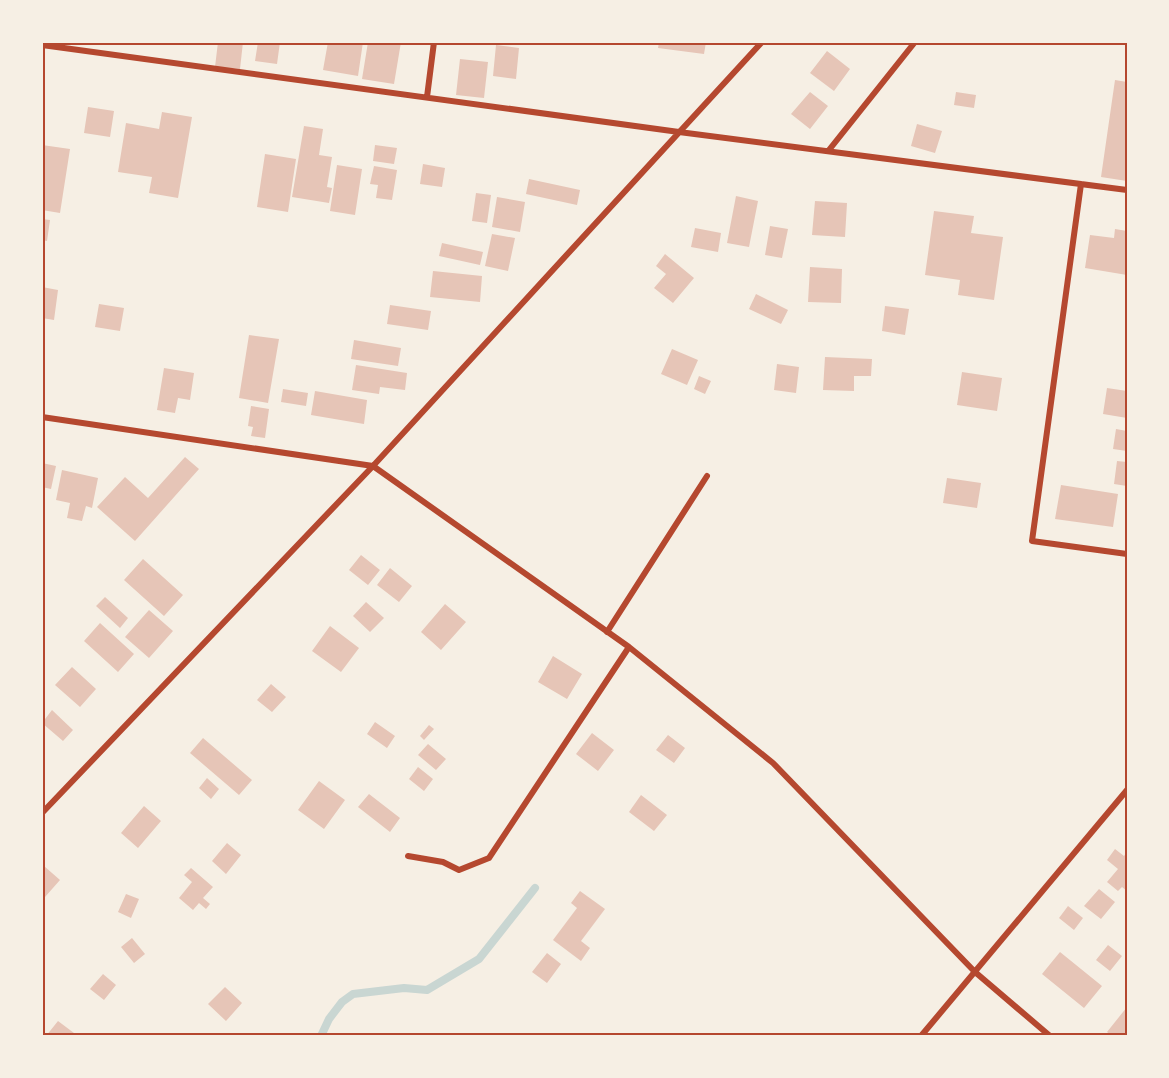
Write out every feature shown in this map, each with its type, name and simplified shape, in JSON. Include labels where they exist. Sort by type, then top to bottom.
[{"type":"street","points":[[427,97],[434,42]]},
{"type":"street","points":[[42,813],[373,466],[762,42]]},
{"type":"street","points":[[829,150],[915,42]]},
{"type":"street","points":[[42,45],[679,132],[1127,190]]},
{"type":"street","points":[[1081,184],[1032,541],[1127,554]]},
{"type":"street","points":[[42,417],[373,466],[629,647],[773,763],[975,972],[1050,1036]]},
{"type":"street","points":[[608,632],[707,476]]},
{"type":"street","points":[[408,856],[443,862],[459,870],[489,858],[629,647]]},
{"type":"street","points":[[921,1036],[1127,790]]},
{"type":"building","points":[[218,42],[243,42],[240,69],[215,67]]},
{"type":"building","points":[[258,42],[280,42],[277,64],[255,61]]},
{"type":"building","points":[[328,42],[363,42],[358,76],[323,70]]},
{"type":"building","points":[[368,42],[401,42],[394,84],[362,79]]},
{"type":"building","points":[[659,42],[706,42],[704,54],[658,48]]},
{"type":"building","points":[[496,45],[519,48],[516,79],[493,76]]},
{"type":"building","points":[[827,51],[850,69],[834,91],[810,73]]},
{"type":"building","points":[[460,59],[488,62],[484,98],[456,95]]},
{"type":"building","points":[[1115,80],[1127,82],[1127,181],[1101,177]]},
{"type":"building","points":[[810,92],[828,106],[810,129],[791,114]]},
{"type":"building","points":[[956,92],[976,95],[974,108],[954,105]]},
{"type":"building","points":[[88,107],[114,111],[110,137],[84,133]]},
{"type":"building","points":[[162,112],[192,117],[178,198],[149,193],[152,177],[118,172],[126,123],[159,129]]},
{"type":"building","points":[[917,124],[942,131],[935,153],[911,146]]},
{"type":"building","points":[[304,126],[323,129],[319,155],[332,157],[327,187],[332,188],[329,203],[292,197]]},
{"type":"building","points":[[42,145],[70,149],[60,213],[42,210]]},
{"type":"building","points":[[375,145],[397,148],[394,164],[373,161]]},
{"type":"building","points":[[265,154],[296,159],[288,212],[257,207]]},
{"type":"building","points":[[423,164],[445,168],[442,187],[420,184]]},
{"type":"building","points":[[337,165],[362,169],[355,215],[330,211]]},
{"type":"building","points":[[374,166],[397,170],[392,200],[376,198],[378,185],[370,184]]},
{"type":"building","points":[[529,179],[580,190],[577,205],[526,194]]},
{"type":"building","points":[[476,193],[491,195],[487,223],[472,221]]},
{"type":"building","points":[[736,196],[758,201],[749,247],[727,243]]},
{"type":"building","points":[[497,197],[525,202],[520,232],[492,227]]},
{"type":"building","points":[[815,201],[847,203],[845,237],[812,235]]},
{"type":"building","points":[[934,211],[974,216],[971,233],[1003,237],[994,300],[958,295],[960,280],[925,275]]},
{"type":"building","points":[[42,219],[50,220],[47,241],[42,240]]},
{"type":"building","points":[[770,226],[788,229],[782,258],[765,255]]},
{"type":"building","points":[[695,228],[721,233],[718,252],[691,247]]},
{"type":"building","points":[[1115,229],[1127,231],[1127,275],[1085,268],[1090,235],[1114,238]]},
{"type":"building","points":[[492,234],[515,238],[508,271],[485,266]]},
{"type":"building","points":[[442,243],[483,252],[480,265],[439,256]]},
{"type":"building","points":[[665,254],[694,278],[673,303],[654,288],[666,274],[656,266]]},
{"type":"building","points":[[810,267],[842,269],[841,303],[808,302]]},
{"type":"building","points":[[433,271],[482,276],[480,302],[430,297]]},
{"type":"building","points":[[42,287],[58,290],[54,320],[42,318]]},
{"type":"building","points":[[756,294],[788,310],[781,324],[749,309]]},
{"type":"building","points":[[99,304],[124,308],[120,331],[95,327]]},
{"type":"building","points":[[390,305],[431,311],[428,330],[387,324]]},
{"type":"building","points":[[885,306],[909,309],[905,335],[882,331]]},
{"type":"building","points":[[249,335],[279,339],[268,403],[239,398]]},
{"type":"building","points":[[354,340],[401,348],[398,366],[351,359]]},
{"type":"building","points":[[672,349],[698,360],[687,385],[661,374]]},
{"type":"building","points":[[825,357],[872,359],[871,376],[854,376],[854,391],[823,390]]},
{"type":"building","points":[[777,364],[799,367],[796,393],[774,390]]},
{"type":"building","points":[[356,365],[407,373],[405,390],[380,387],[379,394],[352,390]]},
{"type":"building","points":[[164,368],[194,373],[190,400],[178,398],[175,413],[157,410]]},
{"type":"building","points":[[962,372],[1002,378],[997,411],[957,405]]},
{"type":"building","points":[[699,376],[711,381],[705,394],[694,389]]},
{"type":"building","points":[[1107,388],[1127,391],[1127,418],[1103,414]]},
{"type":"building","points":[[283,389],[308,393],[306,406],[281,402]]},
{"type":"building","points":[[315,391],[367,400],[364,424],[311,415]]},
{"type":"building","points":[[251,406],[269,409],[265,438],[251,436],[253,427],[248,426]]},
{"type":"building","points":[[1116,429],[1127,431],[1127,451],[1113,449]]},
{"type":"building","points":[[185,457],[199,469],[135,541],[97,507],[125,477],[148,498]]},
{"type":"building","points":[[1117,461],[1127,462],[1127,486],[1114,484]]},
{"type":"building","points":[[42,463],[56,466],[51,489],[42,487]]},
{"type":"building","points":[[62,470],[98,478],[92,508],[86,506],[82,521],[67,518],[70,503],[56,500]]},
{"type":"building","points":[[947,478],[981,483],[977,508],[943,503]]},
{"type":"building","points":[[1061,485],[1118,494],[1113,527],[1055,519]]},
{"type":"building","points":[[361,555],[380,570],[368,585],[349,570]]},
{"type":"building","points":[[143,559],[183,595],[164,616],[124,580]]},
{"type":"building","points":[[390,568],[412,586],[399,602],[377,585]]},
{"type":"building","points":[[105,597],[128,618],[120,628],[96,606]]},
{"type":"building","points":[[366,602],[384,618],[370,632],[353,616]]},
{"type":"building","points":[[445,604],[466,622],[441,650],[421,632]]},
{"type":"building","points":[[149,610],[173,631],[149,658],[125,637]]},
{"type":"building","points":[[100,623],[134,654],[118,672],[84,641]]},
{"type":"building","points":[[330,626],[359,648],[341,672],[312,651]]},
{"type":"building","points":[[553,656],[582,674],[567,699],[538,682]]},
{"type":"building","points":[[72,667],[96,689],[80,707],[55,685]]},
{"type":"building","points":[[271,684],[286,697],[272,712],[257,700]]},
{"type":"building","points":[[52,710],[73,730],[63,741],[42,723]]},
{"type":"building","points":[[375,722],[395,736],[387,748],[367,734]]},
{"type":"building","points":[[429,725],[434,729],[424,740],[420,736]]},
{"type":"building","points":[[592,733],[614,750],[598,771],[576,754]]},
{"type":"building","points":[[668,735],[685,748],[674,763],[656,750]]},
{"type":"building","points":[[203,738],[252,780],[239,795],[190,753]]},
{"type":"building","points":[[428,744],[446,759],[436,770],[418,755]]},
{"type":"building","points":[[418,767],[433,779],[424,791],[409,779]]},
{"type":"building","points":[[207,778],[219,789],[211,799],[199,788]]},
{"type":"building","points":[[319,781],[345,800],[324,829],[298,810]]},
{"type":"building","points":[[369,794],[400,818],[390,832],[358,807]]},
{"type":"building","points":[[641,795],[667,815],[654,831],[629,812]]},
{"type":"building","points":[[144,806],[161,821],[138,848],[121,833]]},
{"type":"building","points":[[227,843],[241,855],[226,874],[212,861]]},
{"type":"building","points":[[1115,849],[1124,856],[1127,852],[1127,891],[1122,887],[1118,891],[1107,882],[1118,869],[1107,860]]},
{"type":"building","points":[[44,866],[60,880],[45,897],[42,894],[42,868]]},
{"type":"building","points":[[191,868],[213,887],[203,898],[210,904],[206,909],[199,903],[193,910],[179,898],[192,882],[184,875]]},
{"type":"building","points":[[1099,889],[1115,902],[1101,919],[1084,906]]},
{"type":"building","points":[[580,891],[605,909],[581,941],[590,948],[581,961],[553,940],[577,908],[571,903]]},
{"type":"building","points":[[126,894],[139,899],[131,918],[118,912]]},
{"type":"building","points":[[1068,906],[1083,918],[1074,930],[1059,918]]},
{"type":"building","points":[[132,938],[145,954],[134,963],[121,947]]},
{"type":"building","points":[[1108,945],[1122,956],[1110,971],[1096,960]]},
{"type":"building","points":[[1060,952],[1102,986],[1084,1008],[1042,974]]},
{"type":"building","points":[[547,953],[561,964],[547,983],[532,972]]},
{"type":"building","points":[[103,974],[116,985],[104,1000],[90,989]]},
{"type":"building","points":[[225,987],[242,1003],[226,1021],[208,1004]]},
{"type":"building","points":[[1127,1007],[1127,1036],[1112,1036],[1107,1032]]},
{"type":"building","points":[[58,1021],[78,1036],[46,1036]]},
{"type":"waterway","points":[[321,1036],[329,1019],[342,1002],[353,994],[404,988],[427,990],[479,959],[535,888]]}]
